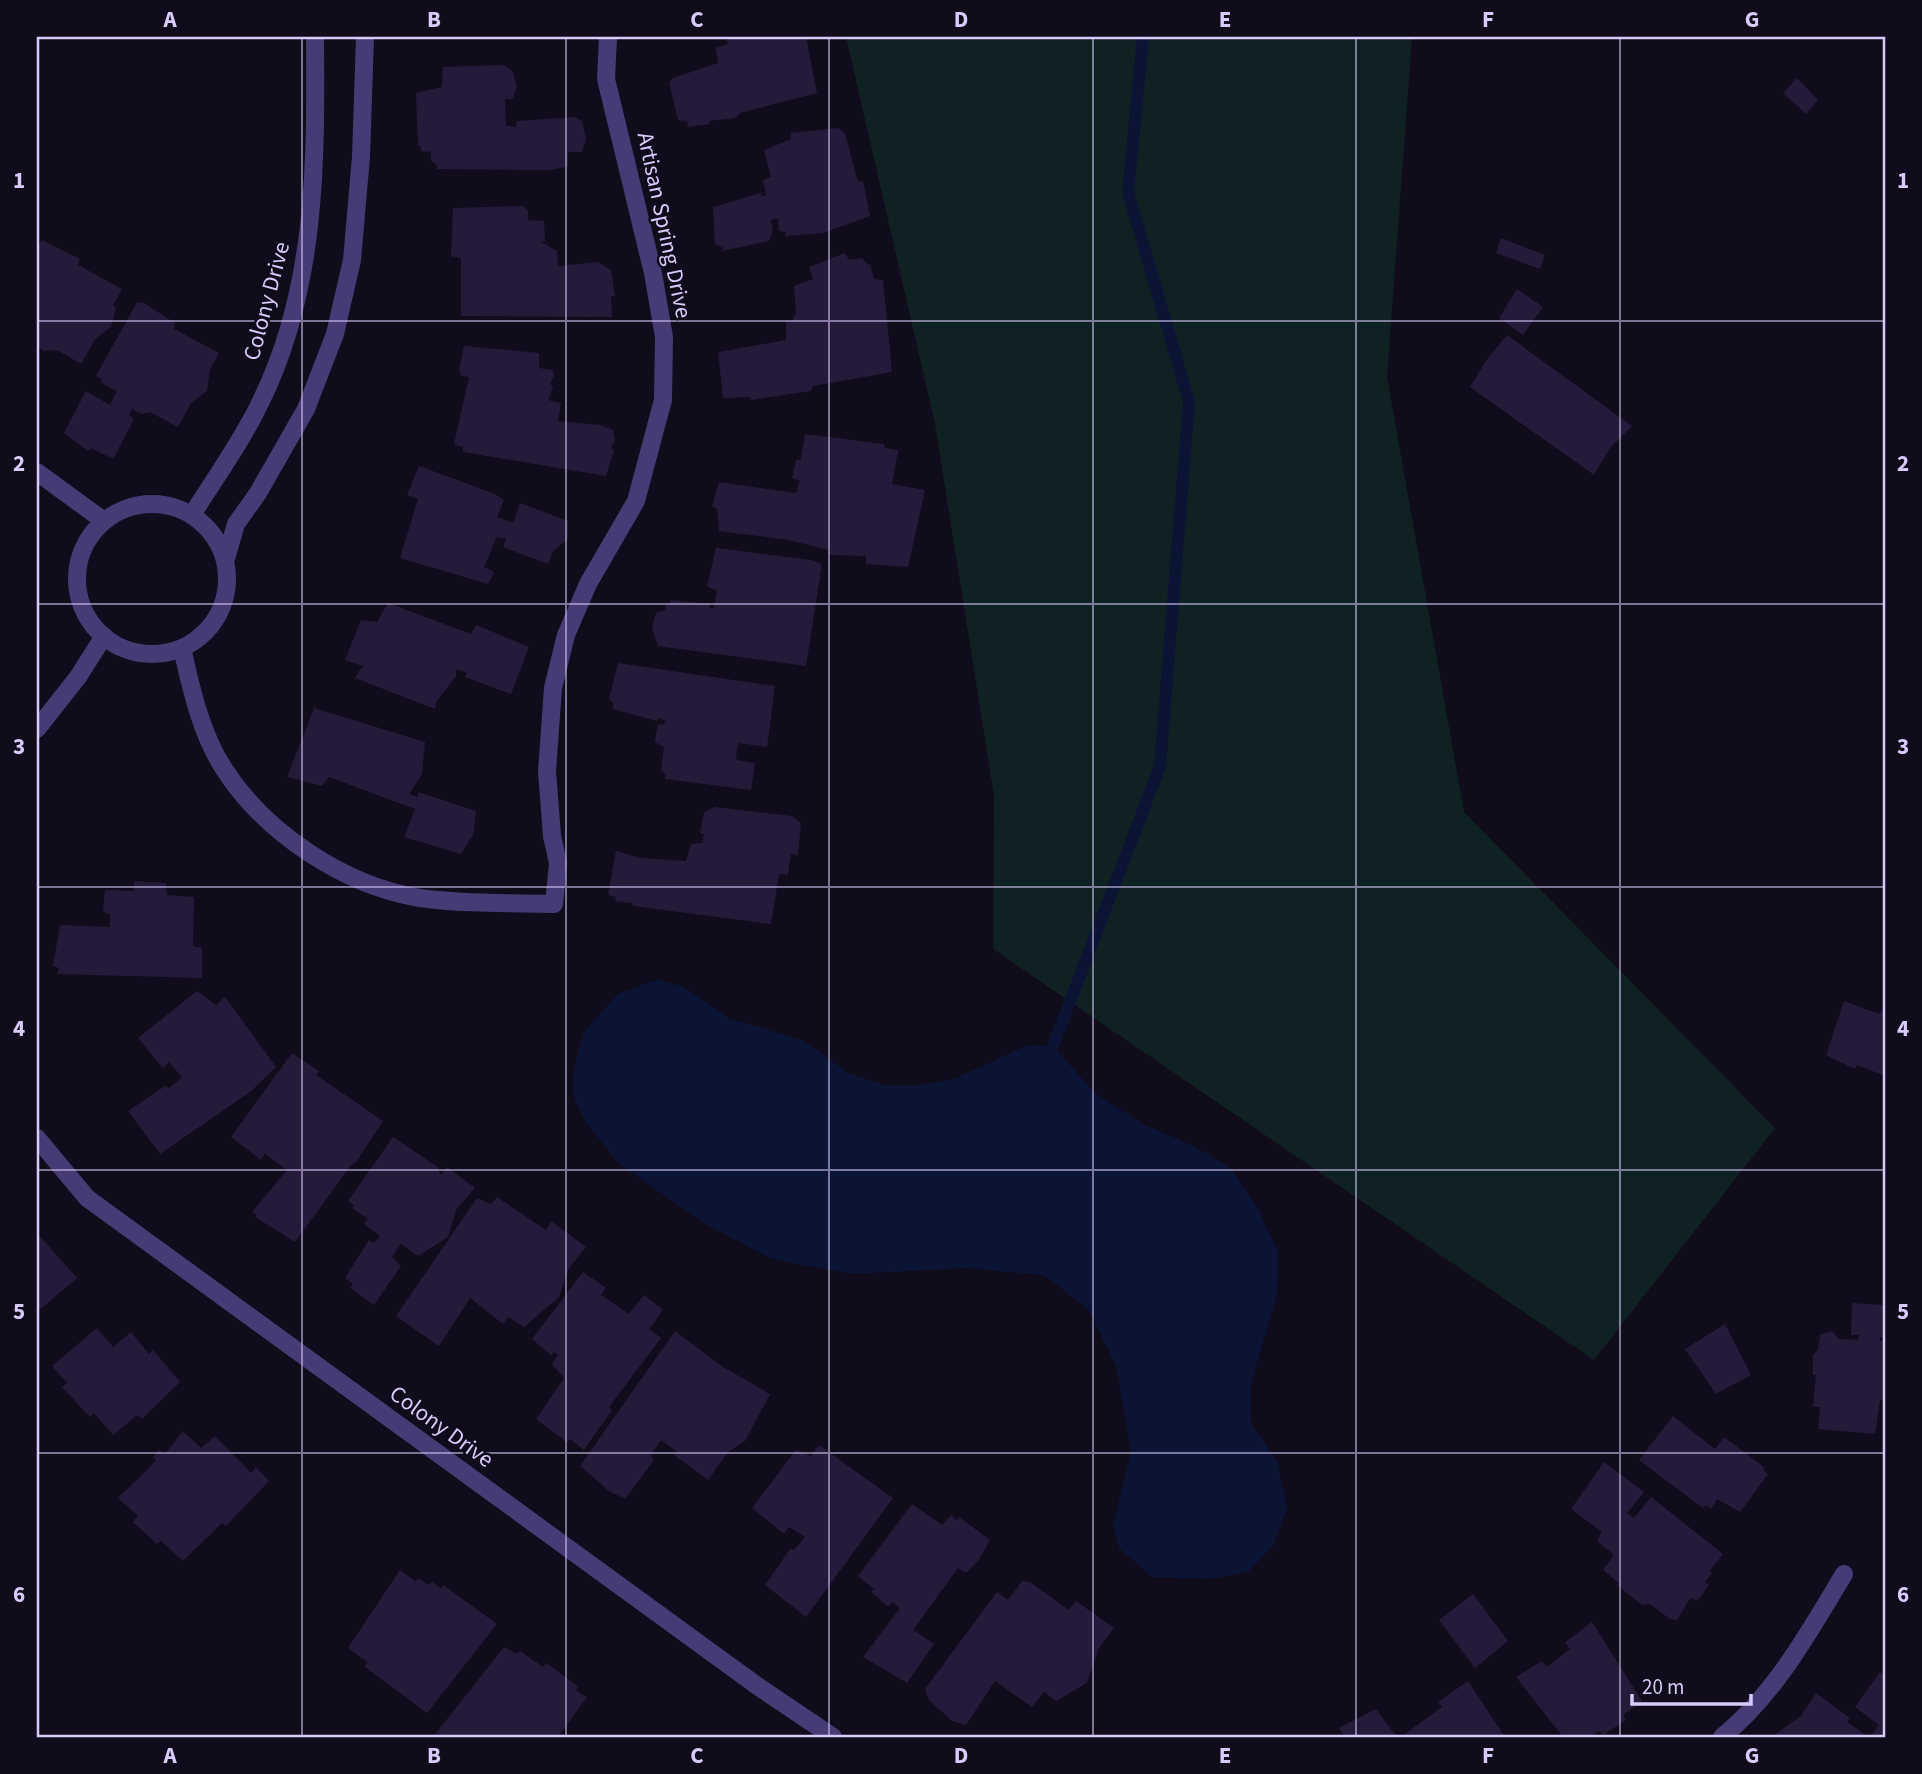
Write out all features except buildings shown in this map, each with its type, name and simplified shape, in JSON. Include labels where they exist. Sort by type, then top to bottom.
[{"type":"street","name":"Colony Drive","points":[[192,515],[261,401],[306,264],[316,159],[315,37]]},
{"type":"street","points":[[225,562],[236,524],[258,493],[306,409],[335,334],[352,260],[361,157],[365,37]]},
{"type":"street","name":"Artisan Spring Drive","points":[[183,648],[194,698],[223,768],[257,811],[288,837],[373,885],[417,897],[554,904],[558,863],[552,836],[547,771],[553,688],[566,635],[588,584],[636,501],[663,400],[664,337],[653,273],[606,79],[608,37]]},
{"type":"street","points":[[37,472],[104,521]]},
{"type":"street","points":[[147,504],[170,506],[192,515],[209,530],[222,550],[225,562],[225,595],[217,617],[202,635],[183,648],[160,654],[137,653],[116,645],[104,636],[84,611],[78,588],[79,563],[88,540],[104,521],[124,509],[147,504]]},
{"type":"street","points":[[37,730],[78,677],[104,636]]},
{"type":"street","name":"Colony Drive","points":[[37,1138],[87,1198],[745,1677],[833,1737]]},
{"type":"street","points":[[1722,1737],[1768,1691],[1798,1649],[1844,1574]]},
{"type":"shaded area","points":[[846,37],[1412,37],[1387,377],[1464,812],[1775,1128],[1594,1360],[993,949],[994,796],[935,424]]},
{"type":"water","points":[[658,979],[684,987],[729,1018],[802,1040],[849,1073],[883,1085],[921,1085],[954,1079],[1028,1045],[1053,1046],[1095,1093],[1143,1124],[1194,1146],[1231,1168],[1258,1209],[1278,1252],[1277,1295],[1250,1386],[1251,1423],[1277,1461],[1287,1508],[1273,1546],[1248,1572],[1209,1579],[1152,1577],[1119,1548],[1113,1526],[1131,1451],[1116,1366],[1088,1309],[1044,1275],[966,1268],[852,1274],[772,1259],[707,1225],[619,1164],[584,1120],[574,1097],[573,1073],[583,1033],[618,994]]},
{"type":"waterway","points":[[1053,1046],[1160,766],[1189,402],[1128,192],[1143,37]]}]
